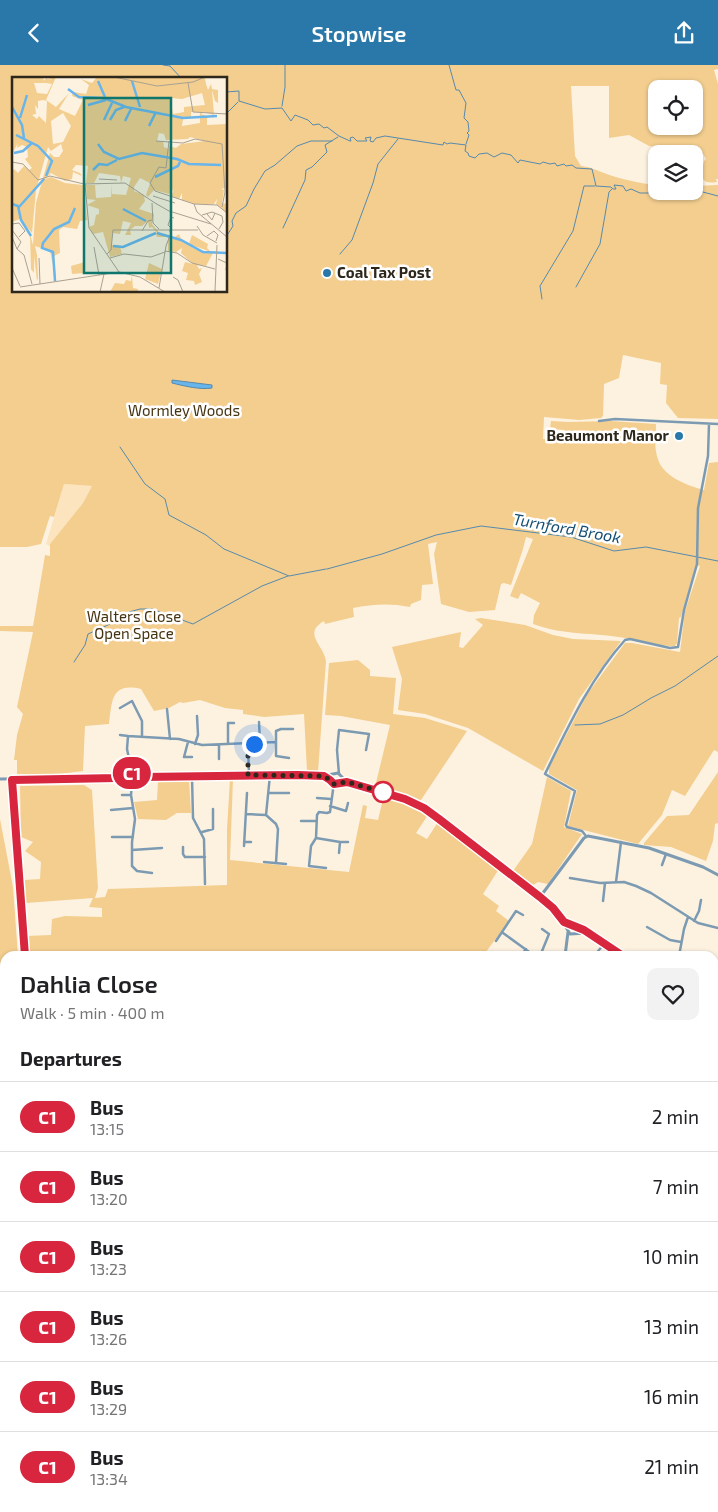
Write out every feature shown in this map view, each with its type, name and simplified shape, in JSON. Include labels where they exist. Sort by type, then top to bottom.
[{"type":"street","points":[[599,421],[637,419],[709,425],[718,424]]},
{"type":"street","points":[[586,836],[582,831],[567,827],[566,825],[575,791],[545,774],[570,723],[598,673],[625,640],[630,639],[670,648],[678,647],[684,610],[698,558],[698,508],[708,456],[709,425]]},
{"type":"street","points":[[120,708],[132,701],[142,721],[142,737]]},
{"type":"street","points":[[167,709],[170,739]]},
{"type":"street","points":[[195,744],[198,735],[197,716]]},
{"type":"street","points":[[259,722],[260,742]]},
{"type":"street","points":[[228,744],[228,723],[234,723]]},
{"type":"street","points":[[276,756],[277,730],[293,729]]},
{"type":"street","points":[[334,729],[370,735],[366,750]]},
{"type":"street","points":[[339,730],[337,747],[339,784]]},
{"type":"street","points":[[120,735],[179,739],[195,744],[219,745],[276,742]]},
{"type":"street","points":[[128,736],[129,776],[132,783],[131,795],[135,819],[132,837],[132,868],[139,872],[152,873]]},
{"type":"street","points":[[188,742],[184,757],[192,757]]},
{"type":"street","points":[[248,744],[248,775]]},
{"type":"street","points":[[219,745],[219,759]]},
{"type":"street","points":[[273,758],[276,756],[288,758]]},
{"type":"street","points":[[309,866],[311,846],[316,838],[318,813],[329,813],[333,790],[331,781],[333,774],[339,767]]},
{"type":"street","points":[[266,815],[270,775]]},
{"type":"street","points":[[0,779],[340,775],[347,782],[405,799],[424,808],[553,908],[571,935],[587,933]]},
{"type":"street","points":[[129,776],[132,783]]},
{"type":"street","points":[[324,776],[339,784]]},
{"type":"street","points":[[132,783],[142,777]]},
{"type":"street","points":[[192,777],[193,816],[204,839],[205,884]]},
{"type":"street","points":[[12,780],[25,951]]},
{"type":"street","points":[[333,790],[339,784],[347,782]]},
{"type":"street","points":[[244,846],[247,793]]},
{"type":"street","points":[[269,793],[289,793]]},
{"type":"street","points":[[122,795],[131,795]]},
{"type":"street","points":[[317,798],[331,799]]},
{"type":"street","points":[[346,811],[348,803]]},
{"type":"street","points":[[330,806],[351,812]]},
{"type":"street","points":[[111,810],[133,808]]},
{"type":"street","points":[[202,832],[213,829],[214,809]]},
{"type":"street","points":[[246,814],[266,815],[276,824],[278,829],[276,863]]},
{"type":"street","points":[[300,821],[316,821]]},
{"type":"street","points":[[540,897],[586,836],[592,835],[666,854],[703,867],[718,875]]},
{"type":"street","points":[[112,837],[132,837]]},
{"type":"street","points":[[316,838],[348,842]]},
{"type":"street","points":[[244,842],[251,842]]},
{"type":"street","points":[[340,842],[340,853]]},
{"type":"street","points":[[616,882],[621,842]]},
{"type":"street","points":[[183,847],[185,857],[205,857]]},
{"type":"street","points":[[132,850],[162,848]]},
{"type":"street","points":[[662,865],[666,854]]},
{"type":"street","points":[[264,862],[286,864]]},
{"type":"street","points":[[304,866],[326,868]]},
{"type":"street","points":[[570,878],[606,883],[616,882],[639,887],[694,921],[702,925],[718,928]]},
{"type":"street","points":[[603,901],[606,883]]},
{"type":"street","points":[[694,921],[699,911],[701,900]]},
{"type":"street","points":[[496,941],[516,911],[523,915]]},
{"type":"street","points":[[680,951],[688,917]]},
{"type":"street","points":[[564,922],[584,930],[615,951]]},
{"type":"street","points":[[566,951],[568,931],[571,925]]},
{"type":"street","points":[[567,943],[575,934],[576,926]]},
{"type":"street","points":[[647,927],[670,940],[682,942]]},
{"type":"street","points":[[542,929],[549,934],[543,951]]},
{"type":"street","points":[[503,933],[528,951]]},
{"type":"street","points":[[598,951],[604,944]]},
{"type":"street","points":[[286,1512],[296,1512]]},
{"type":"shaded area","points":[[64,484],[92,486],[83,503],[50,546],[46,544]]},
{"type":"green space","points":[[0,65],[718,65],[718,69],[714,70],[718,84],[718,179],[716,179],[717,182],[711,183],[703,178],[703,166],[706,159],[703,154],[703,145],[648,145],[629,135],[609,138],[609,86],[571,86],[575,156],[581,166],[623,179],[648,184],[648,200],[703,200],[703,186],[718,185],[718,419],[678,418],[666,403],[667,385],[660,384],[661,363],[623,355],[619,378],[604,384],[603,416],[601,418],[579,420],[544,417],[543,439],[564,441],[565,430],[550,429],[551,421],[611,421],[656,424],[655,444],[659,463],[675,479],[704,490],[709,463],[718,462],[718,752],[714,750],[685,796],[672,790],[662,815],[638,844],[568,826],[577,790],[549,774],[549,768],[588,693],[625,643],[680,652],[685,611],[700,566],[696,565],[681,617],[679,618],[677,643],[675,646],[669,646],[613,636],[568,632],[533,624],[534,615],[540,603],[521,593],[518,599],[510,596],[533,539],[526,537],[511,585],[501,584],[495,610],[469,612],[441,604],[434,554],[437,542],[428,544],[433,584],[422,585],[421,600],[411,604],[410,607],[382,605],[353,608],[354,617],[325,624],[324,621],[315,630],[314,635],[326,661],[318,772],[307,771],[304,714],[264,717],[243,714],[243,710],[225,708],[200,700],[180,702],[169,708],[154,711],[141,689],[124,688],[115,695],[109,724],[85,726],[83,771],[51,775],[17,774],[17,760],[14,760],[17,735],[23,714],[17,707],[33,632],[0,631],[0,626],[33,626],[45,555],[50,556],[50,544],[83,503],[92,486],[64,484],[54,517],[50,516],[41,544],[27,547],[0,547]]},
{"type":"green space","points":[[481,618],[525,625],[553,635],[573,639],[621,641],[579,699],[543,771],[468,728],[425,714],[398,710],[402,679],[392,647],[461,632],[459,647],[463,648],[483,625],[475,619]]},
{"type":"green space","points":[[358,660],[370,670],[370,676],[396,678],[393,714],[425,718],[467,731],[419,803],[375,787],[390,725],[325,715],[329,663]]},
{"type":"green space","points":[[718,772],[718,823],[715,824],[713,841],[706,861],[671,847],[644,845],[667,816],[689,815]]},
{"type":"green space","points":[[547,777],[571,791],[564,827],[582,834],[548,884],[538,882],[533,885],[513,871],[532,844]]},
{"type":"green space","points":[[230,779],[233,779],[230,860],[349,872],[363,805],[367,806],[365,818],[378,820],[384,795],[414,806],[428,815],[416,833],[427,839],[438,822],[499,869],[483,894],[499,906],[496,911],[509,921],[487,951],[28,951],[26,936],[51,935],[52,919],[65,916],[102,917],[102,908],[89,907],[93,898],[26,903],[24,880],[40,879],[41,862],[25,851],[33,842],[21,837],[20,786],[84,785],[92,790],[98,888],[95,898],[105,897],[108,889],[227,885],[227,829]]},
{"type":"green space","points":[[189,780],[191,813],[177,813],[166,820],[138,819],[134,802],[157,800],[158,781]]},
{"type":"green space","points":[[0,819],[13,887],[18,951],[0,951]]},
{"type":"water","points":[[172,380],[212,385],[212,388],[172,383]]},
{"type":"waterway","points":[[163,65],[170,66]]},
{"type":"waterway","points":[[282,106],[285,87],[285,65]]},
{"type":"waterway","points":[[449,65],[456,90],[459,90],[466,103],[464,118],[468,122],[469,131],[466,144]]},
{"type":"waterway","points":[[170,66],[180,77]]},
{"type":"waterway","points":[[228,92],[239,91],[239,101],[265,109],[282,108],[291,121],[295,115],[308,120],[313,125],[319,124],[324,128],[327,127],[350,141],[350,138],[353,137],[357,141],[367,141],[365,138],[371,137],[370,141],[373,142],[376,138],[385,136],[443,145],[444,142],[447,144],[466,145],[465,151],[469,156],[475,158],[479,154],[487,153],[494,157],[502,153],[511,155],[518,163],[520,160],[592,169],[596,186],[611,187],[613,189],[616,189],[614,185],[623,186],[626,191],[631,189],[640,193],[648,193]]},
{"type":"waterway","points":[[228,112],[238,102]]},
{"type":"waterway","points":[[283,228],[305,180],[306,170],[312,167],[327,152],[325,145],[338,137]]},
{"type":"waterway","points":[[340,254],[352,240],[378,164],[398,139]]},
{"type":"waterway","points":[[228,234],[233,226],[232,221],[236,213],[246,206],[265,171],[297,146],[311,141],[332,141]]},
{"type":"waterway","points":[[542,299],[540,286],[573,231],[584,186],[595,186]]},
{"type":"waterway","points":[[576,287],[600,244],[609,192],[612,189]]},
{"type":"waterway","points":[[703,192],[718,196]]},
{"type":"waterway","name":"Turnford Brook","points":[[120,447],[145,484],[165,499],[169,515],[206,535],[224,549],[289,576],[326,569]]},
{"type":"waterway","name":"Turnford Brook","points":[[327,569],[382,554],[436,535],[481,526],[571,537],[614,551],[646,547],[718,561]]},
{"type":"waterway","points":[[74,662],[85,645],[88,634],[108,625],[129,612],[140,609],[152,609],[193,624],[262,586],[288,576]]},
{"type":"waterway","points":[[575,725],[600,724],[623,715],[675,686],[718,656]]},
{"type":"bus line","name":"C1","points":[[25,951],[12,780],[117,778],[130,773],[142,777],[324,776],[334,784],[347,782],[405,799],[424,808],[540,897],[557,912],[564,922],[584,930],[615,951]]},
{"type":"place","name":"Coal Tax Post","points":[[327,273]]},
{"type":"place","name":"Beaumont Manor","points":[[679,436]]},
{"type":"route","points":[[254,744],[248,744],[248,775],[324,776],[334,784],[347,782],[383,792]]},
{"type":"park label","name":"Wormley Woods","points":[[184,411]]},
{"type":"park label","name":"Walters Close Open Space","points":[[134,626]]}]
